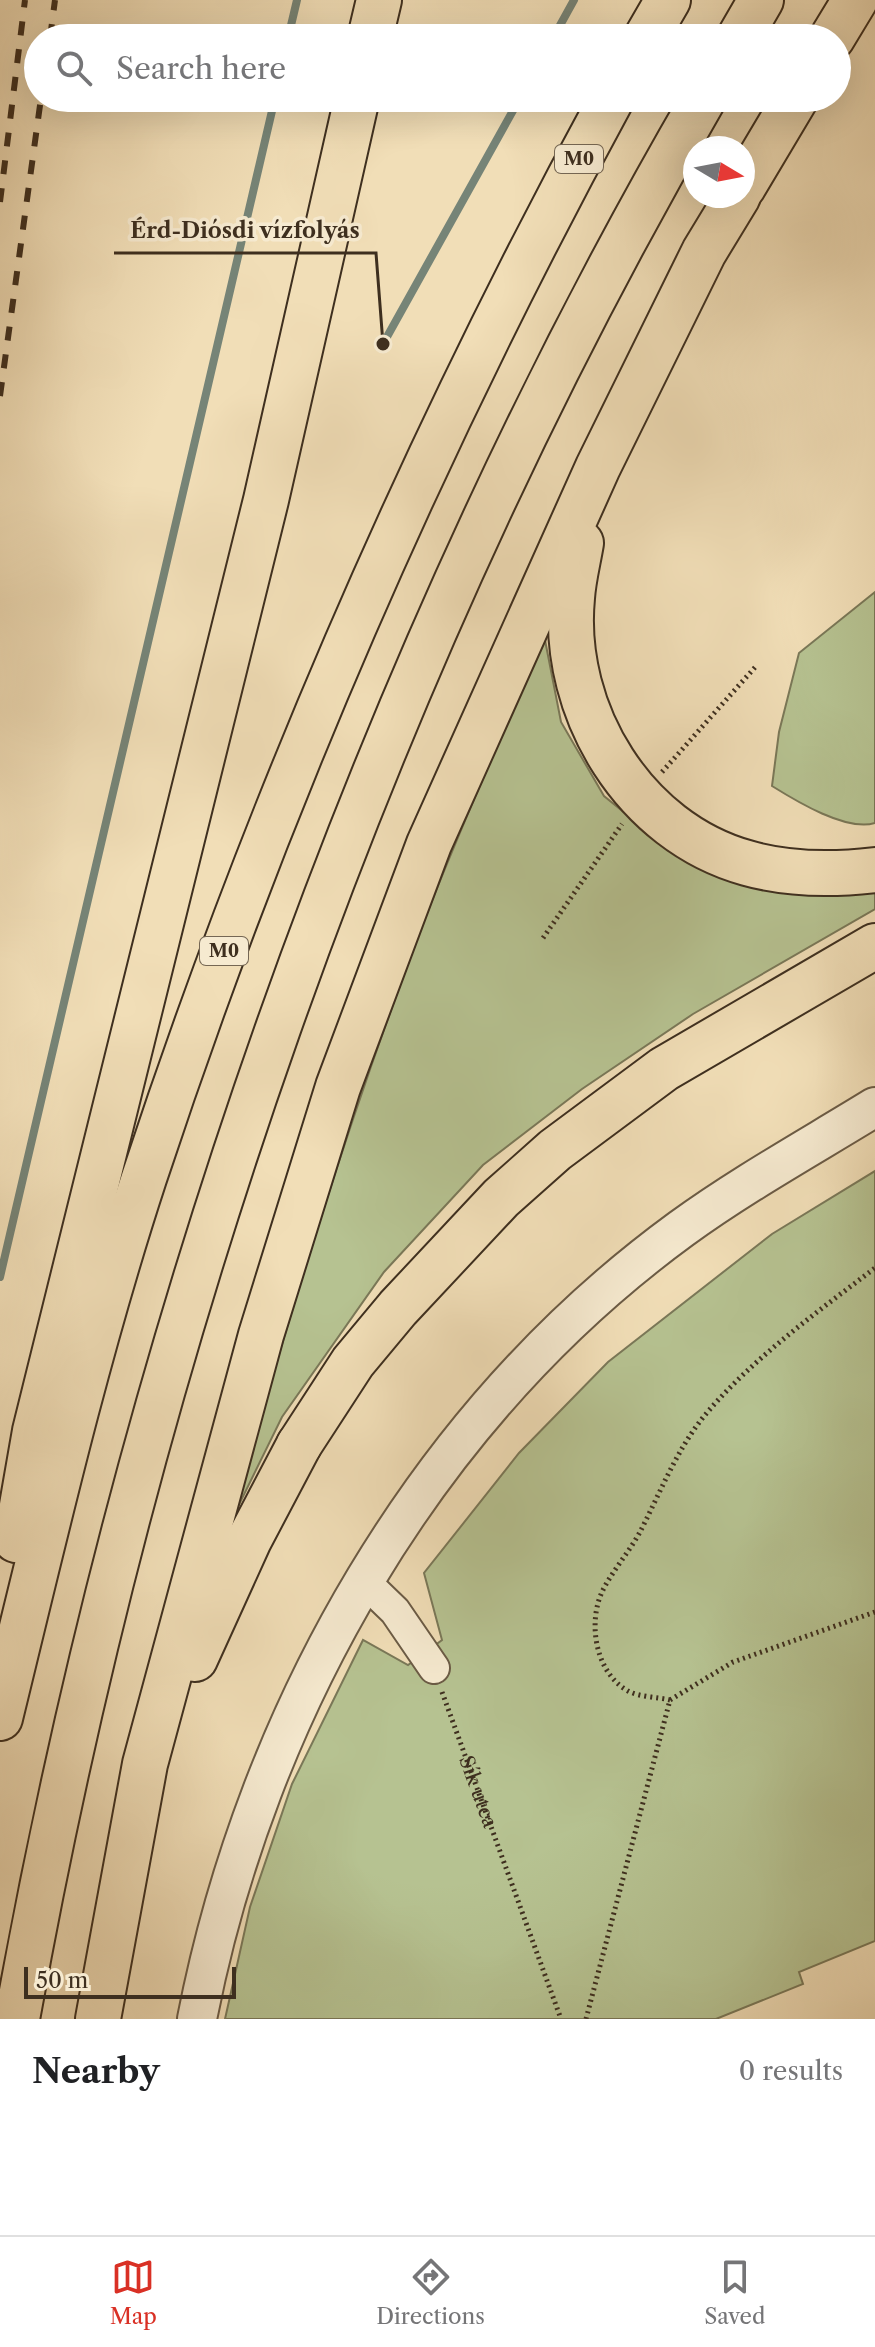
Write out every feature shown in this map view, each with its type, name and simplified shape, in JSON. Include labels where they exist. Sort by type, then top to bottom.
[{"type":"highway","points":[[373,24],[379,0]]},
{"type":"highway","points":[[654,24],[668,0]]},
{"type":"highway","points":[[747,24],[761,0]]},
{"type":"highway","points":[[840,24],[855,0]]},
{"type":"highway","points":[[0,1701],[9,1583],[35,1431],[266,500],[354,112]]},
{"type":"highway","name":"M0","points":[[0,1718],[54,1496],[127,1236],[254,870],[371,586],[546,220],[604,112]]},
{"type":"highway","points":[[17,2019],[80,1705],[139,1480],[234,1161],[273,1046],[327,898],[439,623],[566,353],[696,112]]},
{"type":"highway","points":[[755,167],[788,112]]},
{"type":"highway","points":[[98,2019],[145,1764],[261,1335],[338,1087],[429,844],[598,467],[704,252],[731,208]]},
{"type":"highway","points":[[598,467],[571,599],[574,655],[587,710],[614,763],[662,817],[706,847],[747,863],[795,872],[875,870]]},
{"type":"highway","points":[[115,1917],[195,1661],[249,1540],[299,1445],[353,1362],[398,1308],[501,1198],[555,1150],[664,1069],[875,946]]},
{"type":"street","points":[[197,2019],[211,1945],[253,1811],[299,1704],[399,1522],[488,1410],[588,1308],[680,1230],[875,1107]]},
{"type":"street","points":[[364,1581],[395,1611],[434,1668]]},
{"type":"path","points":[[875,1268],[796,1327],[705,1415],[683,1448],[627,1557],[603,1589],[593,1619],[595,1637],[611,1675],[629,1691],[670,1700],[733,1662],[875,1612]]},
{"type":"path","name":"Sík utca","points":[[434,1668],[561,2019]]},
{"type":"path","points":[[586,2019],[670,1700]]},
{"type":"green space","points":[[875,592],[875,823],[864,825],[822,814],[772,786],[779,732],[799,653]]},
{"type":"green space","points":[[544,635],[561,722],[604,796],[662,843],[875,888],[875,909],[693,1014],[582,1089],[483,1165],[384,1272],[282,1417],[231,1521],[318,1228],[391,1009],[448,861]]},
{"type":"green space","points":[[875,1171],[875,1941],[799,1972],[803,1984],[716,2019],[225,2019],[250,1907],[292,1784],[363,1640],[408,1665],[442,1640],[424,1573],[519,1453],[608,1362],[772,1234]]},
{"type":"waterway","points":[[291,24],[297,0]]},
{"type":"waterway","points":[[561,24],[574,0]]},
{"type":"waterway","points":[[0,1277],[272,112]]},
{"type":"waterway","points":[[383,344],[512,112]]},
{"type":"railway","points":[[0,202],[25,0]]},
{"type":"railway","points":[[52,24],[55,0]]},
{"type":"railway","points":[[0,396],[39,112]]},
{"type":"place","name":"Érd-Diósdi vízfolyás","points":[[383,344]]}]
